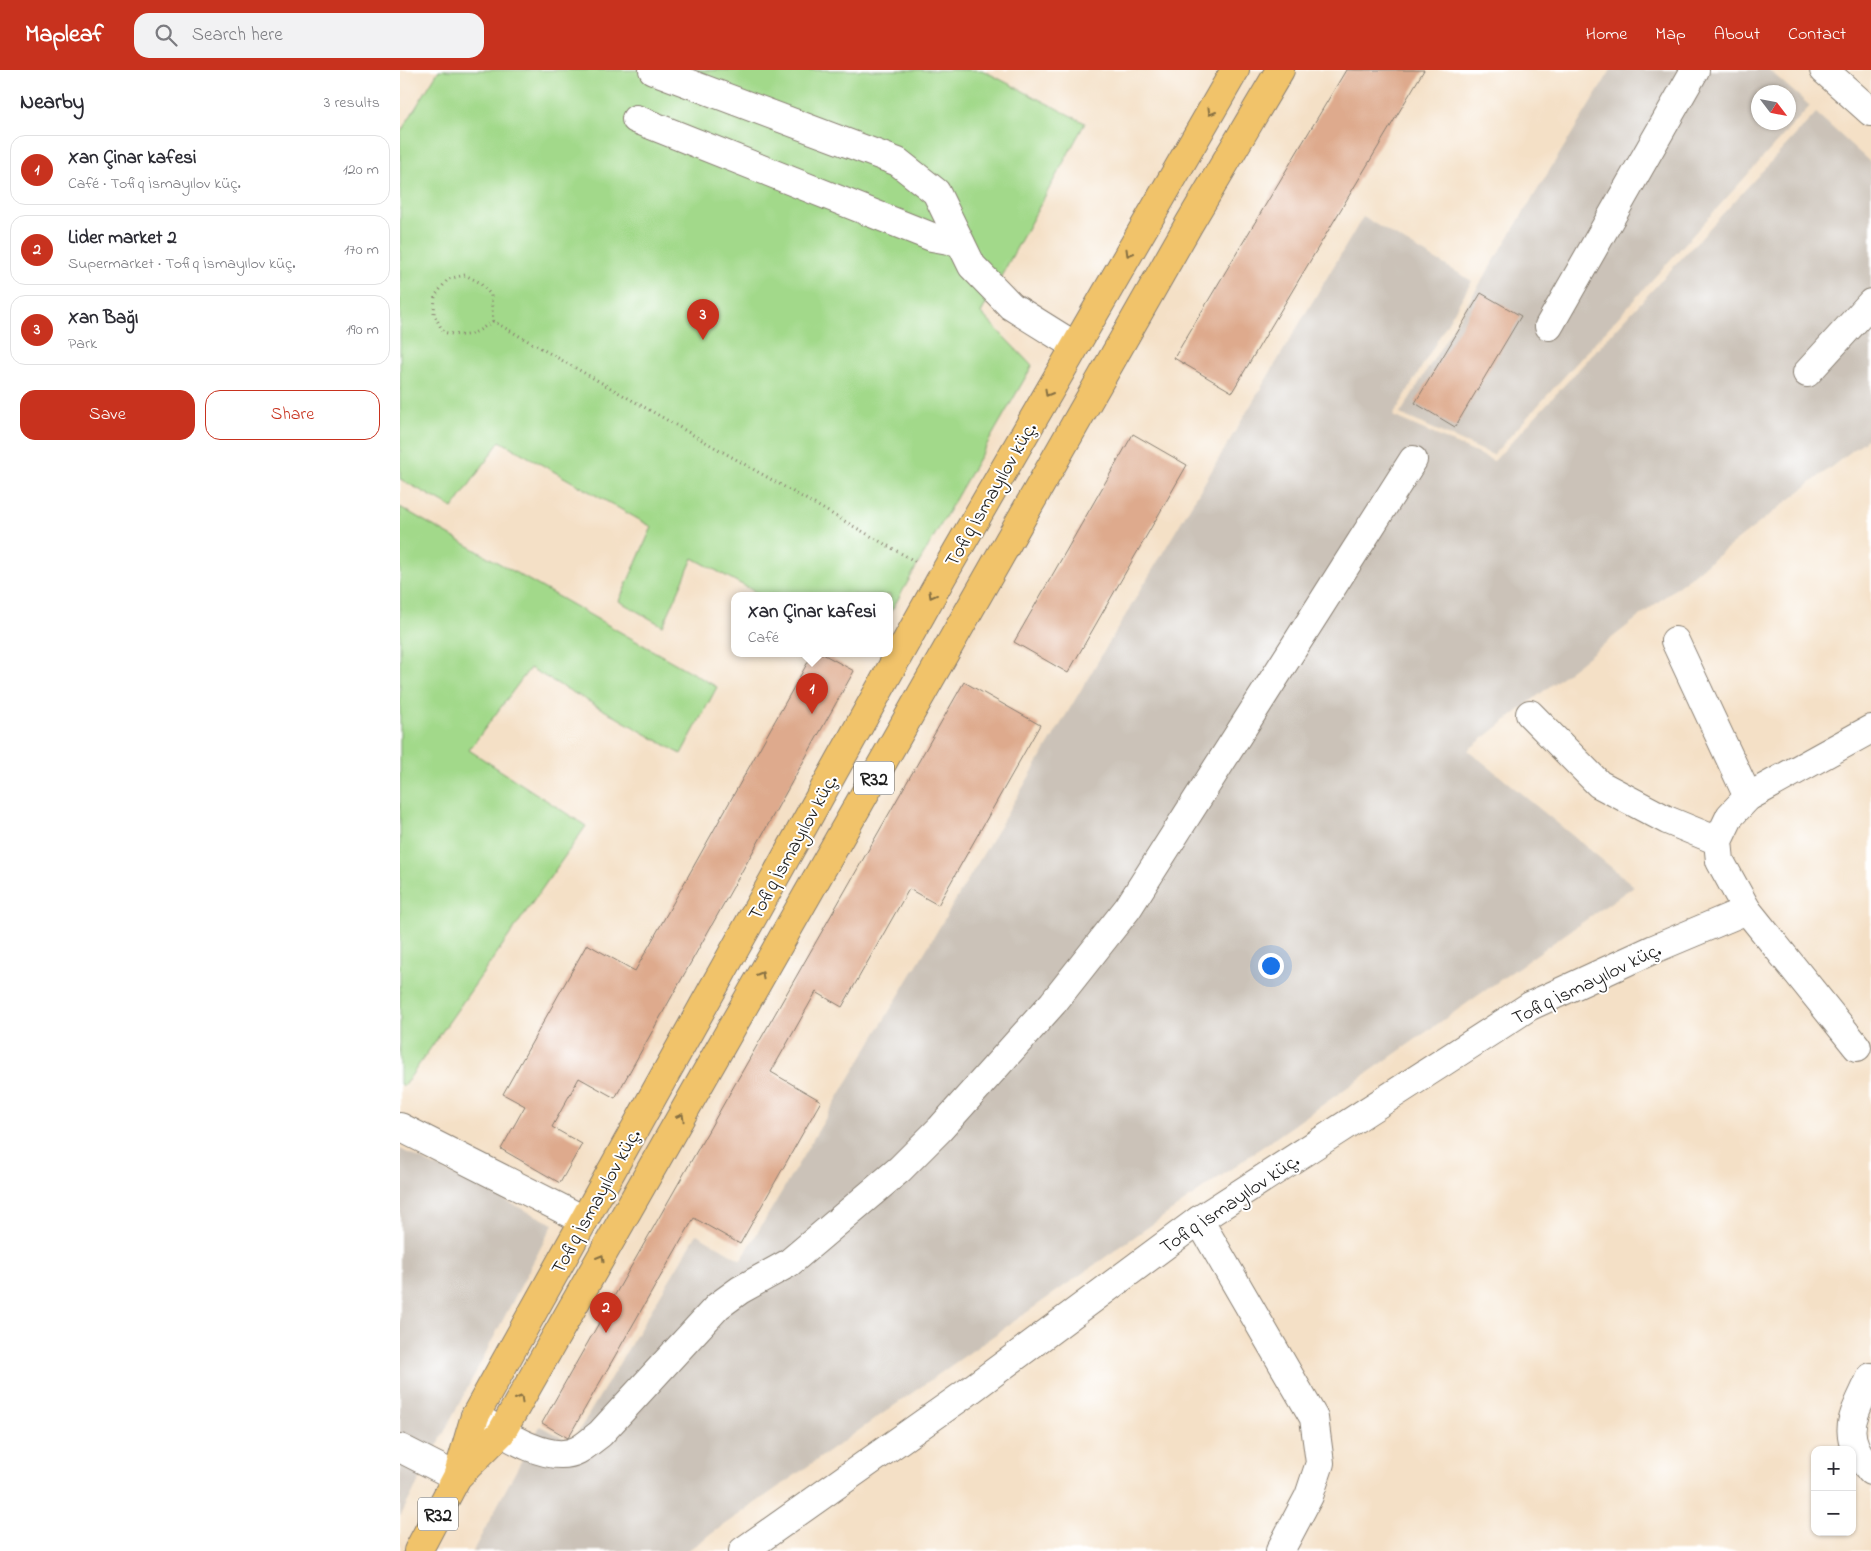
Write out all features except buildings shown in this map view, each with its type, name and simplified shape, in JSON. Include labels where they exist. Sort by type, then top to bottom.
[{"type":"main road","name":"Tofiq İsmayılov küç.","points":[[457,1477],[475,1416],[942,577],[1235,70]]},
{"type":"main road","name":"R32","points":[[418,1551],[457,1477],[501,1432],[1189,224],[1280,70]]},
{"type":"street","points":[[653,70],[898,162],[936,192],[972,266],[1011,306],[1075,346]]},
{"type":"street","points":[[1548,326],[1695,70]]},
{"type":"street","points":[[1824,70],[1871,112]]},
{"type":"street","points":[[636,119],[932,237],[960,242]]},
{"type":"street","points":[[1807,373],[1871,303]]},
{"type":"street","points":[[475,1416],[532,1448],[556,1454],[577,1451],[600,1434],[718,1306],[740,1290],[789,1263],[813,1245],[900,1169],[940,1129],[1052,1003],[1128,908],[1413,460]]},
{"type":"street","points":[[1675,641],[1748,797]]},
{"type":"street","points":[[1530,714],[1599,784],[1667,820],[1718,841]]},
{"type":"street","points":[[1857,1047],[1747,910],[1720,861],[1718,841],[1730,816],[1748,797],[1871,729]]},
{"type":"street","name":"Tofiq İsmayılov küç.","points":[[743,1551],[966,1394],[1199,1220],[1530,1006],[1654,948],[1747,910]]},
{"type":"street","points":[[400,1127],[584,1220]]},
{"type":"street","points":[[1199,1220],[1314,1418],[1320,1463],[1309,1496],[1280,1551]]},
{"type":"street","points":[[1871,1377],[1850,1426],[1856,1453],[1871,1471]]},
{"type":"street","points":[[400,1448],[457,1477]]},
{"type":"path","points":[[465,275],[479,282],[491,295],[493,321],[477,332],[462,337],[443,332],[434,314],[435,296],[448,279],[465,275]]},
{"type":"path","points":[[493,321],[942,577]]},
{"type":"shaded area","points":[[1611,70],[1769,70],[1786,85],[1751,85],[1751,130],[1788,130],[1493,455],[1400,414]]},
{"type":"shaded area","points":[[1796,94],[1810,106],[1796,121]]},
{"type":"shaded area","points":[[1816,113],[1871,163],[1871,436],[1468,750],[1634,886],[687,1551],[473,1551],[540,1426],[572,1442],[697,1234],[741,1260],[1363,217],[1472,281],[1393,416],[1494,461]]},
{"type":"shaded area","points":[[400,1149],[553,1224],[400,1517]]},
{"type":"green space","points":[[439,70],[982,70],[1085,123],[981,313],[1032,366],[893,608],[893,592],[755,592],[693,558],[663,626],[619,601],[652,527],[500,441],[453,508],[400,479],[400,133]]},
{"type":"green space","points":[[400,507],[717,687],[681,754],[530,668],[469,750],[586,826],[404,1086],[400,1084]]},
{"type":"place","name":"Xan Bağı","points":[[703,340]]},
{"type":"place","name":"Xan Çinar kafesi","points":[[812,714]]},
{"type":"place","name":"Lider market 2","points":[[606,1333]]}]
